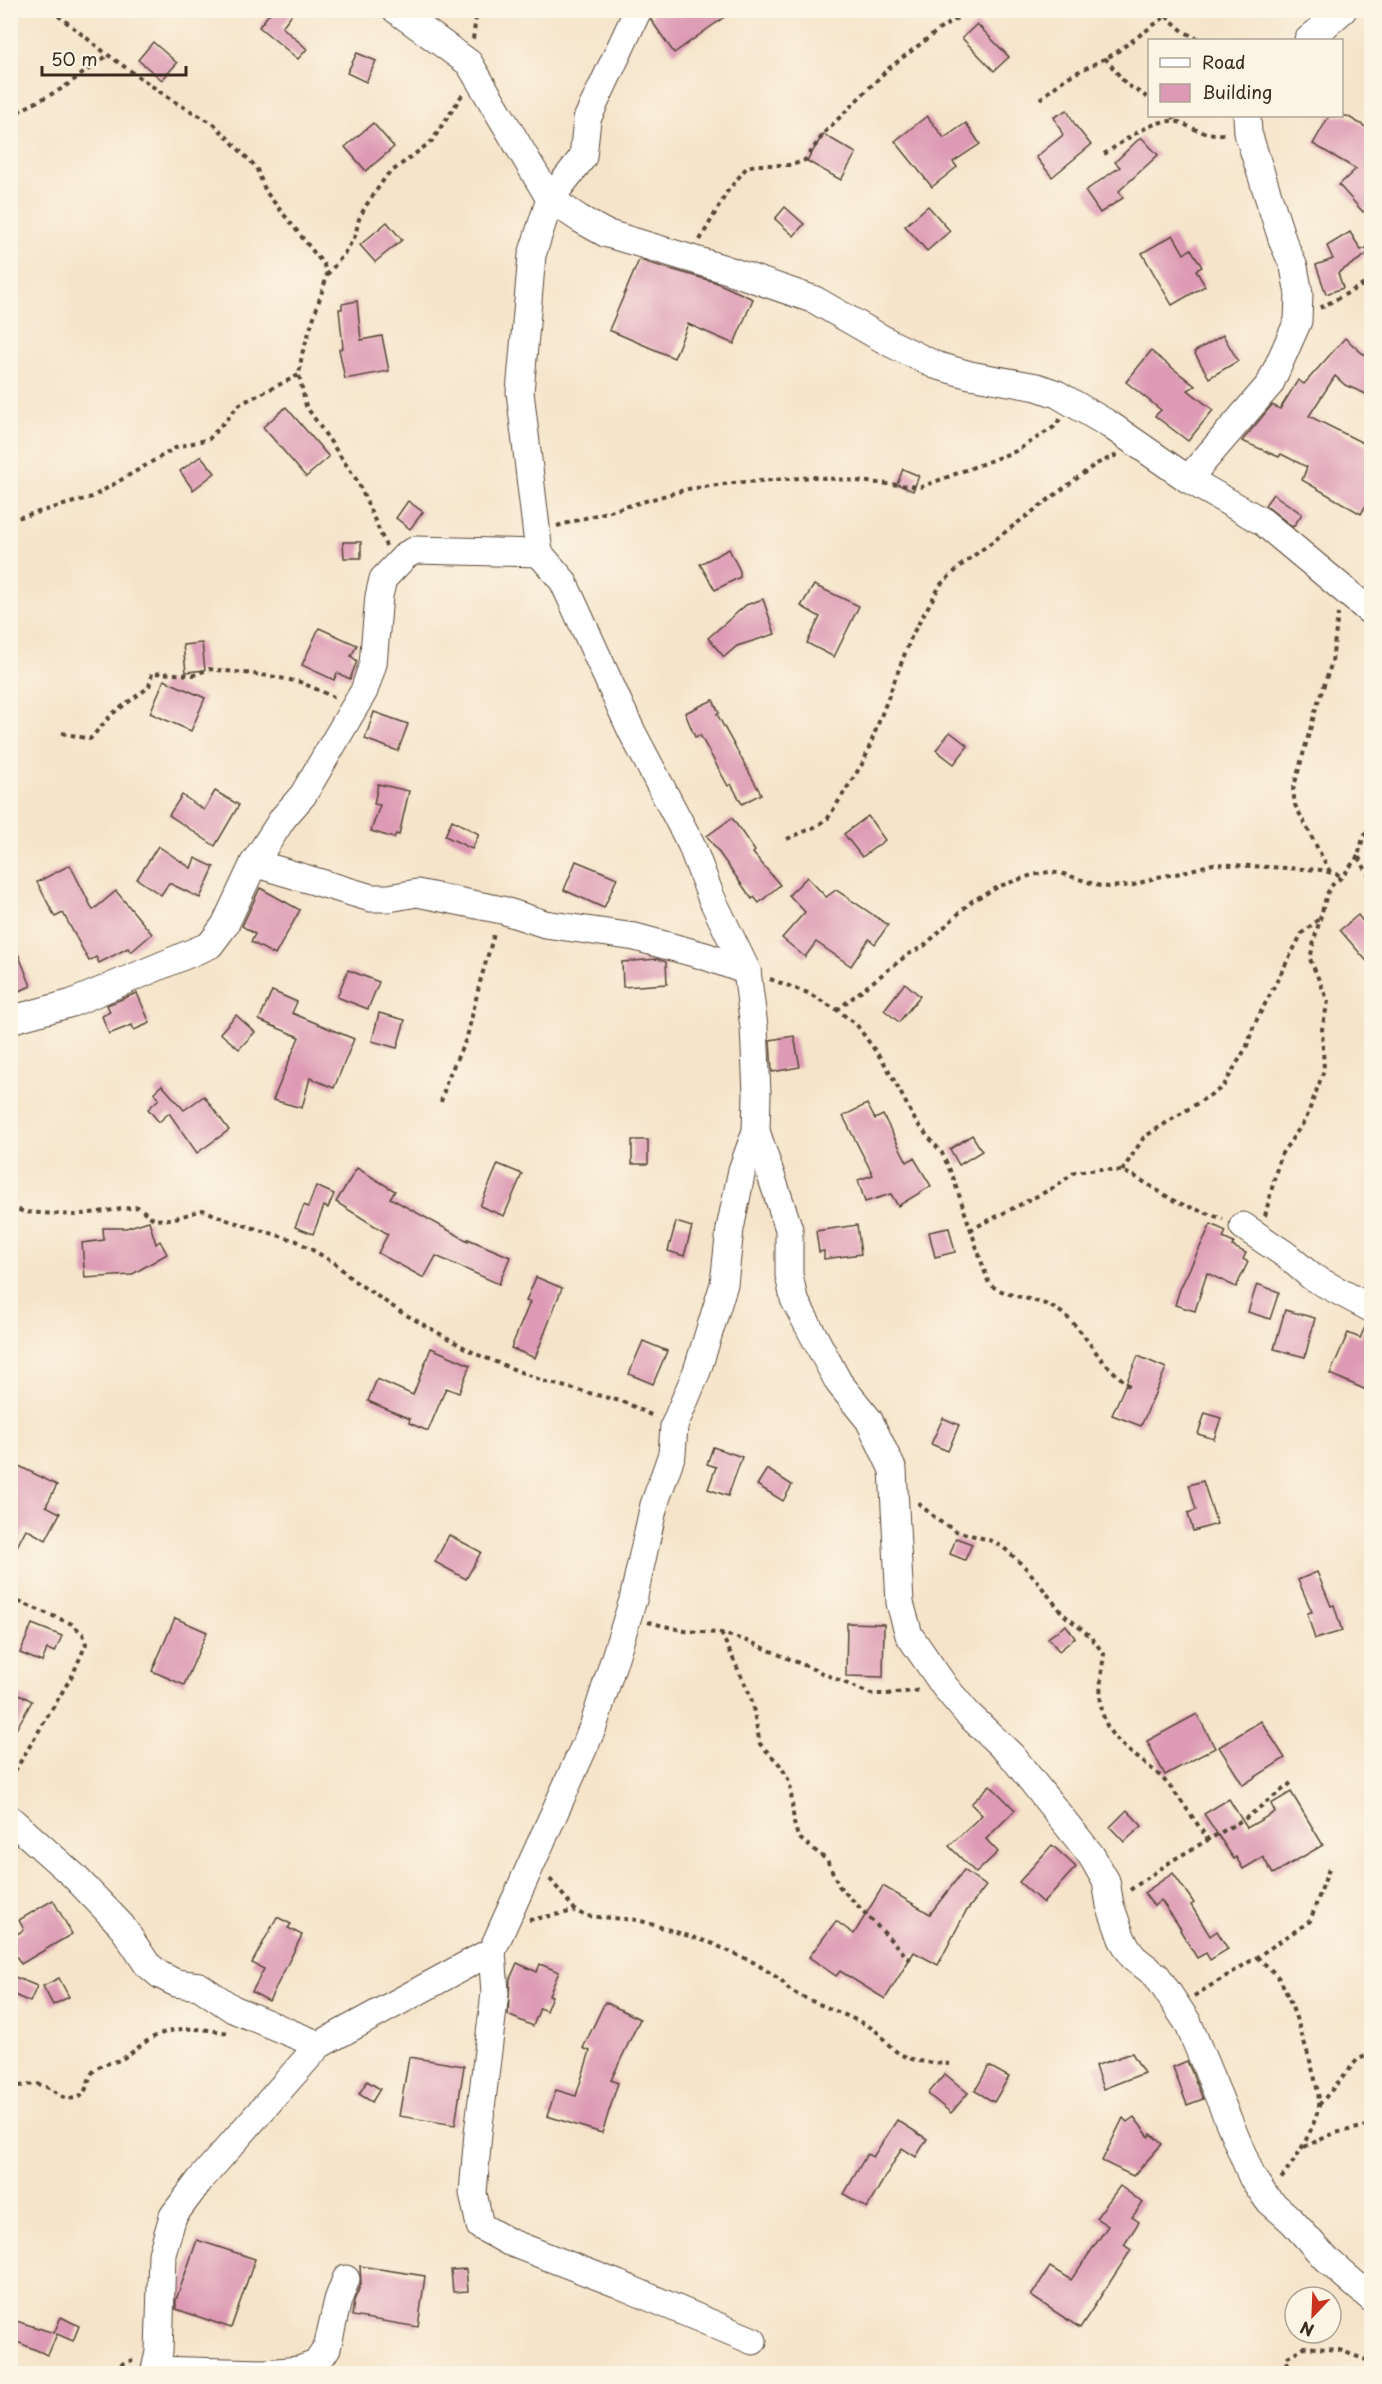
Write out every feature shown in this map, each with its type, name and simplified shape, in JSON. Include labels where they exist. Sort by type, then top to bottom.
[{"type":"street","points":[[396,10],[469,63],[550,200],[605,233],[814,300],[890,343],[935,365],[970,375],[1037,387],[1057,394],[1188,479],[1263,522],[1371,613]]},
{"type":"street","points":[[638,10],[587,119],[583,157],[550,200],[532,255],[520,392],[537,543],[563,581],[631,730],[692,844],[711,897],[747,971],[754,1027],[756,1131],[742,1170],[730,1228],[724,1284],[697,1371],[674,1426],[672,1454],[654,1505],[628,1616],[593,1727],[498,1939],[495,1993],[473,2193],[480,2226],[509,2242],[618,2284],[753,2341]]},
{"type":"street","points":[[1309,39],[1343,10]]},
{"type":"street","points":[[1188,479],[1270,384],[1298,319],[1299,294],[1294,267],[1283,242],[1247,124]]},
{"type":"street","points":[[10,1020],[72,1003],[210,945],[225,925],[254,863],[283,818],[303,795],[364,691],[373,664],[379,596],[383,579],[406,555],[416,550],[537,543]]},
{"type":"street","points":[[254,863],[371,898],[388,898],[417,893],[502,910],[545,924],[635,937],[705,956],[747,971]]},
{"type":"street","points":[[756,1131],[789,1229],[789,1275],[794,1299],[839,1383],[869,1420],[892,1470],[900,1603],[909,1635],[945,1688],[967,1713],[1012,1756],[1091,1855],[1106,1881],[1110,1905],[1122,1939],[1133,1956],[1157,1976],[1178,2005],[1205,2062],[1252,2177],[1267,2199],[1326,2259],[1371,2299]]},
{"type":"street","points":[[1251,1231],[1312,1277],[1371,1309]]},
{"type":"street","points":[[10,1819],[74,1876],[121,1925],[147,1964],[160,1975],[176,1983],[199,1986],[233,2009],[319,2045]]},
{"type":"street","points":[[346,2279],[338,2300],[327,2348],[316,2364],[300,2370],[266,2373],[156,2365],[162,2254],[173,2216],[200,2180],[319,2045],[498,1939]]},
{"type":"path","points":[[51,10],[108,55],[173,100],[214,124],[256,166],[267,192],[324,265],[327,276]]},
{"type":"path","points":[[688,258],[727,192],[747,167],[792,165],[805,159],[825,132],[889,68],[940,29],[970,10]]},
{"type":"path","points":[[1160,10],[1183,32],[1198,39]]},
{"type":"path","points":[[1040,99],[1066,78],[1114,54],[1166,16]]},
{"type":"path","points":[[10,116],[63,87],[108,55]]},
{"type":"path","points":[[1105,58],[1126,84],[1148,98]]},
{"type":"path","points":[[395,566],[358,482],[306,406],[299,375],[302,354],[327,276],[350,245],[365,207],[387,175],[432,141],[476,74]]},
{"type":"path","points":[[1173,117],[1192,130],[1211,135],[1247,124]]},
{"type":"path","points":[[1104,154],[1144,129],[1160,123],[1173,121],[1181,123]]},
{"type":"path","points":[[1298,319],[1345,296],[1371,280]]},
{"type":"path","points":[[10,520],[92,497],[177,447],[209,439],[240,404],[299,375]]},
{"type":"path","points":[[537,543],[577,518],[688,489],[814,477],[921,487],[1016,451],[1054,426],[1074,404]]},
{"type":"path","points":[[788,839],[817,826],[828,818],[864,761],[912,635],[941,584],[964,563],[1096,464],[1140,446]]},
{"type":"path","points":[[1330,872],[1295,805],[1293,790],[1317,705],[1332,662],[1340,586]]},
{"type":"path","points":[[62,733],[90,739],[112,714],[148,687],[152,673],[194,675],[209,669],[270,676],[300,682],[354,706]]},
{"type":"path","points":[[970,1230],[1055,1187],[1075,1172],[1099,1169],[1122,1171],[1137,1177],[1162,1196],[1251,1231],[1280,1156],[1306,1119],[1324,1070],[1322,1029],[1328,1001],[1310,959],[1327,894],[1331,886],[1343,876],[1358,856],[1363,838],[1371,825]]},
{"type":"path","points":[[1358,856],[1371,881]]},
{"type":"path","points":[[837,1010],[907,955],[924,946],[972,901],[1000,886],[1032,875],[1050,872],[1064,874],[1108,887],[1134,885],[1157,877],[1213,864],[1321,870],[1343,876]]},
{"type":"path","points":[[441,1102],[447,1080],[467,1037],[480,982],[502,910]]},
{"type":"path","points":[[1122,1171],[1144,1137],[1223,1087],[1247,1046],[1254,1025],[1302,933],[1320,919]]},
{"type":"path","points":[[747,971],[808,993],[856,1024],[887,1067],[916,1122],[942,1153],[953,1177],[989,1284],[997,1290],[1042,1302],[1063,1314],[1080,1331],[1109,1368],[1132,1389]]},
{"type":"path","points":[[10,1207],[25,1212],[74,1215],[138,1207],[155,1220],[172,1219],[203,1210],[230,1221],[297,1241],[335,1263],[353,1280],[401,1312],[476,1354],[543,1381],[624,1402],[674,1426]]},
{"type":"path","points":[[892,1470],[919,1505],[939,1521],[956,1531],[989,1540],[1017,1558],[1063,1614],[1090,1636],[1104,1654],[1100,1686],[1101,1711],[1106,1725],[1117,1741],[1147,1763],[1167,1783],[1209,1841]]},
{"type":"path","points":[[10,1598],[72,1624],[83,1634],[86,1644],[73,1674],[10,1779]]},
{"type":"path","points":[[628,1616],[664,1628],[721,1633],[750,1642],[871,1694],[945,1688]]},
{"type":"path","points":[[721,1633],[751,1697],[760,1744],[781,1766],[790,1783],[794,1823],[798,1837],[827,1860],[839,1887],[912,1962]]},
{"type":"path","points":[[1110,1905],[1173,1860],[1246,1818],[1291,1783]]},
{"type":"path","points":[[533,1857],[576,1911],[586,1916],[638,1920],[711,1943],[755,1963],[781,1980],[790,1991],[870,2027],[884,2038],[891,2048],[911,2059],[928,2063],[950,2064]]},
{"type":"path","points":[[1178,2005],[1257,1957],[1310,1921],[1330,1866]]},
{"type":"path","points":[[498,1939],[546,1915],[576,1911]]},
{"type":"path","points":[[1257,1957],[1280,1980],[1310,2060],[1319,2094],[1319,2105]]},
{"type":"path","points":[[10,2085],[16,2087],[39,2084],[66,2098],[74,2099],[84,2093],[88,2079],[95,2069],[121,2059],[153,2037],[190,2028],[232,2034]]},
{"type":"path","points":[[1267,2199],[1303,2148],[1319,2105],[1357,2060],[1371,2054]]},
{"type":"path","points":[[1303,2148],[1335,2133],[1366,2126],[1371,2122]]},
{"type":"path","points":[[1291,2373],[1286,2358],[1304,2347],[1339,2350],[1371,2361]]},
{"type":"path","points":[[95,2373],[128,2361],[156,2365]]},
{"type":"building","points":[[272,10],[295,10],[282,27],[307,49],[298,59],[259,27]]},
{"type":"building","points":[[653,10],[734,10],[674,53],[651,20]]},
{"type":"building","points":[[977,24],[1009,57],[994,71],[962,38]]},
{"type":"building","points":[[153,42],[177,63],[162,80],[138,60]]},
{"type":"building","points":[[357,53],[376,61],[366,82],[347,73]]},
{"type":"building","points":[[1067,110],[1075,125],[1091,145],[1052,177],[1036,157],[1063,135],[1054,117]]},
{"type":"building","points":[[927,116],[944,138],[966,123],[980,144],[953,162],[957,167],[932,187],[895,141]]},
{"type":"building","points":[[1347,116],[1371,130],[1371,204],[1363,212],[1339,185],[1356,169],[1313,144],[1328,117]]},
{"type":"building","points":[[373,123],[394,147],[366,171],[345,147]]},
{"type":"building","points":[[823,134],[856,153],[841,180],[807,161]]},
{"type":"building","points":[[1141,137],[1158,155],[1119,191],[1123,198],[1100,213],[1085,191],[1120,167],[1115,162]]},
{"type":"building","points":[[928,206],[950,231],[927,251],[905,226]]},
{"type":"building","points":[[785,207],[804,224],[794,236],[775,219]]},
{"type":"building","points":[[387,222],[402,240],[375,262],[360,245]]},
{"type":"building","points":[[1350,232],[1361,250],[1366,248],[1369,253],[1338,273],[1343,288],[1326,294],[1316,265],[1333,259],[1327,246]]},
{"type":"building","points":[[1173,235],[1184,254],[1191,249],[1202,267],[1196,270],[1205,286],[1172,305],[1142,253]]},
{"type":"building","points":[[639,260],[715,282],[753,299],[734,344],[688,324],[674,358],[609,330]]},
{"type":"building","points":[[357,301],[361,340],[382,336],[389,371],[345,379],[339,349],[343,348],[339,309],[342,309],[342,304]]},
{"type":"building","points":[[1223,335],[1238,361],[1209,378],[1194,352]]},
{"type":"building","points":[[1345,338],[1362,353],[1371,357],[1371,396],[1345,385],[1335,376],[1309,416],[1371,447],[1371,497],[1361,514],[1302,480],[1307,467],[1281,454],[1279,457],[1242,441],[1272,405],[1280,409],[1298,380],[1304,384]]},
{"type":"building","points":[[1151,351],[1195,386],[1188,390],[1213,410],[1188,441],[1155,416],[1161,410],[1126,382]]},
{"type":"building","points":[[286,407],[329,457],[306,477],[263,427]]},
{"type":"building","points":[[201,456],[215,473],[193,490],[180,471]]},
{"type":"building","points":[[903,469],[919,476],[913,491],[897,484]]},
{"type":"building","points":[[1273,494],[1302,514],[1293,527],[1265,505]]},
{"type":"building","points":[[408,501],[423,512],[410,529],[396,518]]},
{"type":"building","points":[[343,542],[361,542],[361,558],[344,558]]},
{"type":"building","points":[[729,549],[740,571],[740,577],[715,590],[700,564]]},
{"type":"building","points":[[814,585],[859,606],[834,657],[807,643],[820,617],[801,606]]},
{"type":"building","points":[[763,599],[775,634],[737,646],[724,657],[708,638],[746,605]]},
{"type":"building","points":[[319,628],[357,645],[351,656],[357,661],[350,679],[337,673],[334,680],[302,665]]},
{"type":"building","points":[[202,643],[205,670],[186,672],[183,645]]},
{"type":"building","points":[[164,680],[205,698],[191,731],[150,713]]},
{"type":"building","points":[[713,700],[719,713],[717,714],[761,794],[742,804],[731,784],[728,786],[700,735],[695,737],[685,713]]},
{"type":"building","points":[[374,712],[408,724],[398,751],[365,739]]},
{"type":"building","points":[[950,732],[968,746],[954,764],[936,750]]},
{"type":"building","points":[[378,784],[409,791],[399,835],[396,834],[394,838],[371,831],[380,805],[374,804]]},
{"type":"building","points":[[215,791],[239,805],[215,846],[169,815],[182,795],[204,810]]},
{"type":"building","points":[[868,816],[885,840],[862,857],[844,834]]},
{"type":"building","points":[[732,818],[755,851],[753,853],[780,885],[759,903],[754,897],[752,899],[707,836]]},
{"type":"building","points":[[452,820],[479,834],[472,849],[445,836]]},
{"type":"building","points":[[158,846],[191,868],[195,858],[214,867],[200,898],[169,883],[161,895],[137,879]]},
{"type":"building","points":[[576,861],[617,878],[604,908],[564,890]]},
{"type":"building","points":[[70,865],[93,910],[116,891],[152,934],[131,952],[128,948],[99,963],[96,957],[89,961],[63,913],[55,917],[37,882]]},
{"type":"building","points":[[807,877],[826,897],[836,890],[888,925],[875,944],[869,939],[851,966],[816,942],[805,957],[782,938],[805,912],[789,895]]},
{"type":"building","points":[[260,888],[300,910],[275,955],[251,942],[255,934],[242,926]]},
{"type":"building","points":[[1358,915],[1371,932],[1371,966],[1340,930]]},
{"type":"building","points":[[10,937],[31,986],[10,995]]},
{"type":"building","points":[[657,959],[666,962],[667,984],[623,987],[622,962]]},
{"type":"building","points":[[348,970],[379,982],[368,1009],[337,997]]},
{"type":"building","points":[[905,983],[920,996],[899,1022],[884,1010]]},
{"type":"building","points":[[272,991],[297,1002],[292,1013],[354,1039],[334,1088],[310,1078],[302,1108],[273,1100],[299,1037],[259,1020]]},
{"type":"building","points":[[137,993],[150,1023],[134,1030],[132,1025],[109,1034],[102,1016],[110,1012],[107,1005]]},
{"type":"building","points":[[379,1013],[405,1020],[397,1048],[372,1041]]},
{"type":"building","points":[[236,1015],[255,1032],[239,1049],[220,1033]]},
{"type":"building","points":[[794,1036],[800,1067],[772,1072],[770,1040]]},
{"type":"building","points":[[162,1085],[184,1110],[204,1096],[229,1130],[197,1153],[169,1113],[159,1122],[148,1109],[159,1099],[154,1092]]},
{"type":"building","points":[[867,1104],[875,1119],[883,1115],[907,1162],[914,1158],[931,1186],[898,1206],[891,1194],[865,1202],[858,1180],[873,1175],[843,1116]]},
{"type":"building","points":[[972,1135],[982,1151],[959,1165],[950,1149]]},
{"type":"building","points":[[632,1140],[648,1140],[648,1164],[632,1164]]},
{"type":"building","points":[[498,1164],[522,1174],[504,1216],[480,1206]]},
{"type":"building","points":[[357,1168],[395,1191],[390,1198],[468,1241],[468,1239],[510,1257],[499,1284],[436,1256],[424,1278],[378,1253],[388,1234],[336,1202]]},
{"type":"building","points":[[316,1186],[334,1194],[328,1208],[324,1206],[313,1234],[295,1227],[304,1205],[308,1207]]},
{"type":"building","points":[[149,1221],[156,1244],[160,1241],[167,1254],[131,1275],[85,1278],[82,1243],[104,1240],[103,1228],[126,1228]]},
{"type":"building","points":[[676,1222],[692,1227],[684,1256],[668,1251]]},
{"type":"building","points":[[1211,1224],[1226,1231],[1223,1238],[1234,1243],[1232,1246],[1246,1253],[1243,1259],[1248,1262],[1236,1287],[1207,1273],[1195,1311],[1175,1305],[1180,1289]]},
{"type":"building","points":[[857,1225],[861,1254],[824,1259],[824,1251],[819,1252],[816,1231]]},
{"type":"building","points":[[949,1228],[955,1252],[935,1257],[929,1232]]},
{"type":"building","points":[[536,1277],[562,1288],[535,1358],[511,1348],[530,1302],[526,1301]]},
{"type":"building","points":[[1257,1284],[1279,1292],[1270,1319],[1248,1312]]},
{"type":"building","points":[[1285,1310],[1315,1318],[1305,1357],[1274,1349]]},
{"type":"building","points":[[1367,1323],[1371,1325],[1371,1392],[1330,1374],[1348,1333],[1360,1338]]},
{"type":"building","points":[[643,1341],[667,1351],[653,1384],[629,1374]]},
{"type":"building","points":[[431,1348],[470,1365],[459,1393],[446,1388],[428,1431],[409,1423],[410,1419],[368,1401],[377,1379],[413,1395]]},
{"type":"building","points":[[1138,1356],[1166,1368],[1141,1426],[1112,1415]]},
{"type":"building","points":[[1205,1413],[1221,1418],[1214,1439],[1198,1434]]},
{"type":"building","points":[[943,1418],[959,1425],[948,1451],[931,1444]]},
{"type":"building","points":[[713,1447],[742,1457],[728,1496],[708,1489],[716,1467],[707,1464]]},
{"type":"building","points":[[15,1464],[57,1485],[46,1506],[60,1513],[46,1540],[26,1529],[10,1560],[10,1473]]},
{"type":"building","points":[[767,1469],[792,1485],[783,1501],[757,1485]]},
{"type":"building","points":[[1203,1481],[1217,1524],[1193,1531],[1188,1513],[1196,1510],[1189,1485]]},
{"type":"building","points":[[449,1535],[481,1552],[466,1579],[435,1562]]},
{"type":"building","points":[[956,1538],[972,1544],[965,1560],[950,1554]]},
{"type":"building","points":[[1317,1572],[1331,1606],[1334,1605],[1342,1631],[1315,1639],[1307,1613],[1312,1612],[1298,1580]]},
{"type":"building","points":[[175,1618],[207,1632],[184,1685],[152,1671]]},
{"type":"building","points":[[847,1623],[884,1624],[883,1677],[846,1676]]},
{"type":"building","points":[[32,1624],[62,1636],[55,1652],[47,1649],[42,1662],[20,1653]]},
{"type":"building","points":[[1066,1625],[1075,1638],[1059,1651],[1048,1638]]},
{"type":"building","points":[[10,1689],[32,1701],[10,1740]]},
{"type":"building","points":[[1197,1714],[1215,1748],[1165,1775],[1147,1741]]},
{"type":"building","points":[[1261,1721],[1285,1758],[1243,1785],[1219,1747]]},
{"type":"building","points":[[990,1785],[1015,1810],[986,1839],[998,1852],[976,1873],[949,1846],[982,1815],[971,1804]]},
{"type":"building","points":[[1291,1792],[1323,1845],[1273,1874],[1263,1857],[1243,1869],[1204,1814],[1229,1799],[1247,1828],[1275,1812],[1271,1804]]},
{"type":"building","points":[[1127,1810],[1142,1826],[1124,1842],[1110,1827]]},
{"type":"building","points":[[1052,1845],[1076,1867],[1043,1903],[1019,1882]]},
{"type":"building","points":[[964,1870],[986,1886],[965,1913],[938,1965],[914,1952],[885,1999],[840,1971],[836,1976],[809,1957],[836,1921],[854,1934],[883,1886],[930,1914]]},
{"type":"building","points":[[1173,1873],[1194,1903],[1191,1905],[1210,1936],[1217,1931],[1228,1949],[1210,1960],[1206,1953],[1197,1958],[1161,1900],[1154,1906],[1144,1893]]},
{"type":"building","points":[[53,1900],[72,1934],[21,1964],[10,1946],[10,1938],[24,1930],[19,1920]]},
{"type":"building","points":[[277,1917],[291,1924],[288,1928],[302,1935],[269,2001],[252,1992],[264,1969],[252,1963]]},
{"type":"building","points":[[517,1963],[537,1972],[540,1964],[559,1972],[549,1995],[552,1996],[546,2011],[540,2008],[533,2026],[508,2015],[510,1979]]},
{"type":"building","points":[[10,1975],[37,1986],[30,2002],[10,1993]]},
{"type":"building","points":[[59,1978],[69,1997],[53,2005],[43,1986]]},
{"type":"building","points":[[605,2002],[640,2019],[611,2080],[618,2083],[602,2133],[547,2116],[556,2090],[576,2096],[590,2051],[583,2048]]},
{"type":"building","points":[[1132,2053],[1144,2073],[1103,2089],[1095,2066]]},
{"type":"building","points":[[409,2057],[464,2066],[455,2125],[399,2116]]},
{"type":"building","points":[[1187,2061],[1203,2099],[1187,2105],[1173,2067]]},
{"type":"building","points":[[989,2066],[1009,2077],[994,2102],[975,2091]]},
{"type":"building","points":[[945,2074],[968,2093],[951,2113],[928,2094]]},
{"type":"building","points":[[367,2081],[380,2089],[372,2102],[359,2094]]},
{"type":"building","points":[[1134,2117],[1149,2137],[1151,2134],[1162,2144],[1133,2176],[1102,2161],[1123,2118],[1127,2122]]},
{"type":"building","points":[[897,2120],[927,2139],[916,2157],[902,2148],[867,2208],[844,2194],[867,2154],[873,2157]]},
{"type":"building","points":[[1120,2186],[1143,2203],[1132,2217],[1139,2222],[1124,2245],[1131,2250],[1080,2328],[1031,2296],[1050,2267],[1071,2280],[1108,2226],[1096,2218]]},
{"type":"building","points":[[197,2240],[255,2259],[231,2328],[176,2309],[176,2300]]},
{"type":"building","points":[[360,2266],[425,2276],[418,2327],[352,2316],[354,2301],[361,2284]]},
{"type":"building","points":[[466,2269],[468,2291],[453,2292],[451,2270]]},
{"type":"building","points":[[61,2317],[79,2326],[73,2341],[57,2334],[48,2355],[10,2339],[10,2319],[54,2333]]}]
